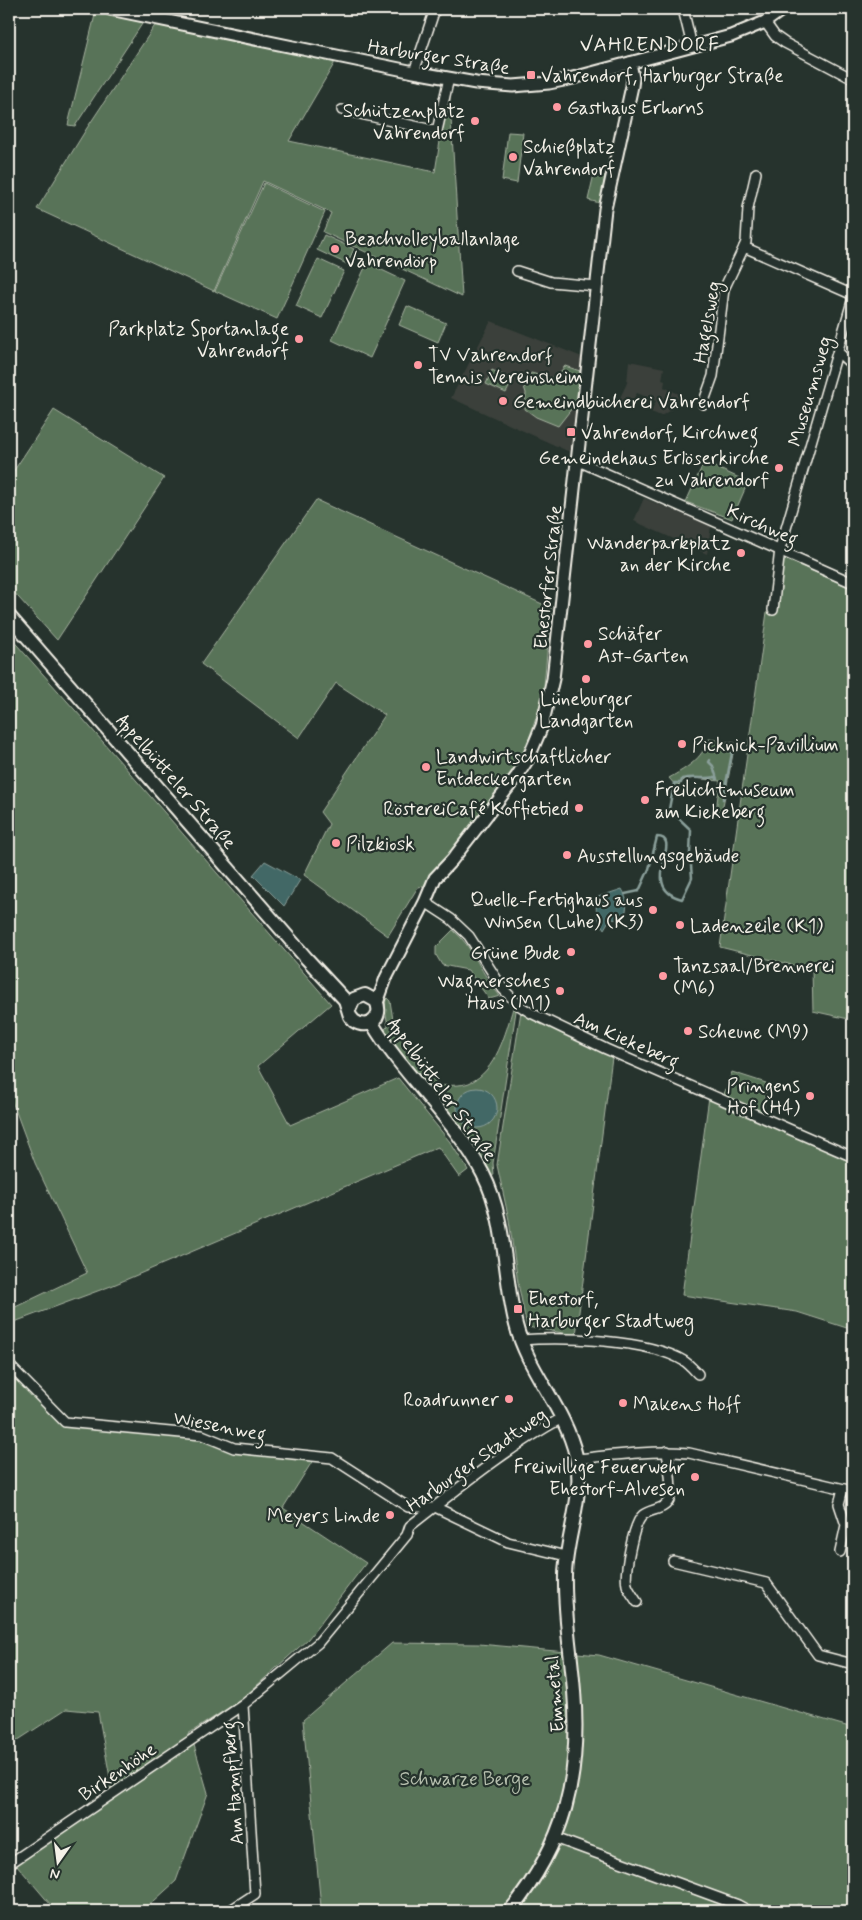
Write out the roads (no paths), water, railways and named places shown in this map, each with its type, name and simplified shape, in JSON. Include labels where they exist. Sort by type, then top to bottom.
[{"type":"main road","name":"Appelbütteler Straße","points":[[9,616],[343,998],[349,1010]]},
{"type":"main road","name":"Appelbütteler Straße","points":[[317,970],[348,993],[362,996]]},
{"type":"main road","points":[[362,996],[373,998],[377,1003],[378,1014],[372,1023],[364,1025],[351,1018],[349,1010],[351,1002],[362,996]]},
{"type":"main road","name":"Appelbütteler Straße","points":[[372,1023],[399,1062],[454,1128],[484,1176],[500,1227],[512,1309],[520,1340],[562,1418],[577,1459]]},
{"type":"main road","name":"Emmetal","points":[[510,1911],[540,1871],[565,1813],[571,1789],[576,1736],[565,1600],[566,1556],[576,1506],[577,1459]]},
{"type":"street","name":"Harburger Straße","points":[[110,9],[414,72],[494,85],[531,85],[569,79],[739,33],[764,22],[783,9]]},
{"type":"street","points":[[414,72],[435,9]]},
{"type":"street","points":[[683,9],[692,46]]},
{"type":"street","points":[[764,22],[775,36],[785,43],[853,79]]},
{"type":"street","name":"Ehestorfer Straße","points":[[377,1003],[386,978],[425,902],[435,878],[452,860],[517,776],[532,750],[542,726],[553,679],[606,197],[632,86],[633,78],[630,62]]},
{"type":"street","points":[[342,110],[438,131],[449,78]]},
{"type":"street","name":"Hagelsweg","points":[[703,404],[713,376],[724,289],[746,242],[748,208],[756,173]]},
{"type":"street","points":[[744,247],[853,296]]},
{"type":"street","points":[[517,271],[551,282],[596,286]]},
{"type":"street","name":"Museumsweg","points":[[773,610],[780,549],[853,296]]},
{"type":"street","points":[[838,352],[853,366]]},
{"type":"street","name":"Kirchweg","points":[[576,460],[853,583]]},
{"type":"street","name":"Am Kiekeberg","points":[[425,902],[451,919],[469,936],[503,989],[525,1009],[606,1049],[853,1157]]},
{"type":"street","name":"Ehestorfer Straße","points":[[362,996],[373,991],[386,978]]},
{"type":"street","points":[[520,1340],[600,1341],[628,1344],[673,1356],[685,1362],[698,1374]]},
{"type":"street","name":"Wiesenweg","points":[[9,1365],[65,1422],[202,1434],[234,1448],[332,1458],[408,1507],[435,1507]]},
{"type":"street","name":"Harburger Stadtweg","points":[[410,1526],[533,1434],[562,1418]]},
{"type":"street","points":[[577,1459],[638,1452],[666,1451],[689,1453],[853,1491]]},
{"type":"street","points":[[637,1602],[627,1584],[630,1550],[636,1526],[641,1517],[649,1511],[661,1508],[667,1503],[670,1496],[666,1451]]},
{"type":"street","points":[[840,1552],[846,1525],[839,1504],[842,1489]]},
{"type":"street","points":[[435,1507],[508,1542],[566,1556]]},
{"type":"street","name":"Am Hampfberg","points":[[229,1911],[255,1894],[243,1705],[318,1643],[407,1535],[410,1526]]},
{"type":"street","points":[[673,1561],[766,1583],[818,1655],[853,1664]]},
{"type":"street","name":"Birkenhöhe","points":[[9,1864],[243,1705]]},
{"type":"street","points":[[555,1838],[738,1904],[749,1911]]},
{"type":"water","points":[[265,861],[300,880],[284,906],[253,875]]},
{"type":"water","points":[[622,889],[627,904],[623,920],[610,919],[604,929],[597,913],[598,897]]},
{"type":"water","points":[[477,1088],[491,1094],[497,1108],[491,1122],[477,1128],[463,1122],[457,1108],[463,1094]]},
{"type":"waterway","points":[[716,748],[722,742],[728,744],[732,753],[723,799]]},
{"type":"waterway","points":[[625,894],[639,891],[649,869],[657,837],[664,839],[666,845],[662,875],[663,885],[669,893],[682,899],[692,878],[691,830],[669,809],[674,783],[681,783],[682,779],[687,778],[716,777],[717,779],[713,766],[709,762],[710,760]]},
{"type":"place","name":"Vahrendorf, Harburger Straße","points":[[531,75]]},
{"type":"place","name":"Gasthaus Erhorns","points":[[557,107]]},
{"type":"place","name":"Schützenplatz Vahrendorf","points":[[475,121]]},
{"type":"place","name":"Schießplatz Vahrendorf","points":[[513,157]]},
{"type":"place","name":"Beachvolleyballanlage Vahrendörp","points":[[335,249]]},
{"type":"place","name":"Parkplatz Sportanlage Vahrendorf","points":[[299,339]]},
{"type":"place","name":"TV Vahrendorf Tennis Vereinsheim","points":[[418,365]]},
{"type":"place","name":"Gemeindbücherei Vahrendorf","points":[[503,401]]},
{"type":"place","name":"Vahrendorf, Kirchweg","points":[[571,432]]},
{"type":"place","name":"Gemeindehaus Erlöserkirche zu Vahrendorf","points":[[779,468]]},
{"type":"place","name":"Wanderparkplatz an der Kirche","points":[[741,553]]},
{"type":"place","name":"Schäfer Ast-Garten","points":[[588,644]]},
{"type":"place","name":"Lüneburger Landgarten","points":[[586,679]]},
{"type":"place","name":"Picknick-Pavillium","points":[[682,744]]},
{"type":"place","name":"Landwirtschaftlicher Entdeckergarten","points":[[426,767]]},
{"type":"place","name":"Freilichtmuseum am Kiekeberg","points":[[645,800]]},
{"type":"place","name":"RöstereiCafé Koffietied","points":[[579,808]]},
{"type":"place","name":"Pilzkiosk","points":[[336,843]]},
{"type":"place","name":"Ausstellungsgebäude","points":[[567,855]]},
{"type":"place","name":"Quelle-Fertighaus aus Winsen (Luhe) (K3)","points":[[653,910]]},
{"type":"place","name":"Ladenzeile (K1)","points":[[680,925]]},
{"type":"place","name":"Grüne Bude","points":[[571,952]]},
{"type":"place","name":"Tanzsaal/Brennerei (M6)","points":[[663,976]]},
{"type":"place","name":"Wagnersches Haus (M1)","points":[[560,991]]},
{"type":"place","name":"Scheune (M9)","points":[[688,1031]]},
{"type":"place","name":"Pringens Hof (H4)","points":[[810,1096]]},
{"type":"place","name":"Ehestorf, Harburger Stadtweg","points":[[518,1309]]},
{"type":"place","name":"Roadrunner","points":[[509,1399]]},
{"type":"place","name":"Makens Hoff","points":[[623,1403]]},
{"type":"place","name":"Freiwillige Feuerwehr Ehestorf-Alvesen","points":[[695,1477]]},
{"type":"place","name":"Meyers Linde","points":[[390,1515]]},
{"type":"district","name":"VAHRENDORF","points":[[650,44]]},
{"type":"park label","name":"Schwarze Berge","points":[[465,1778]]}]
